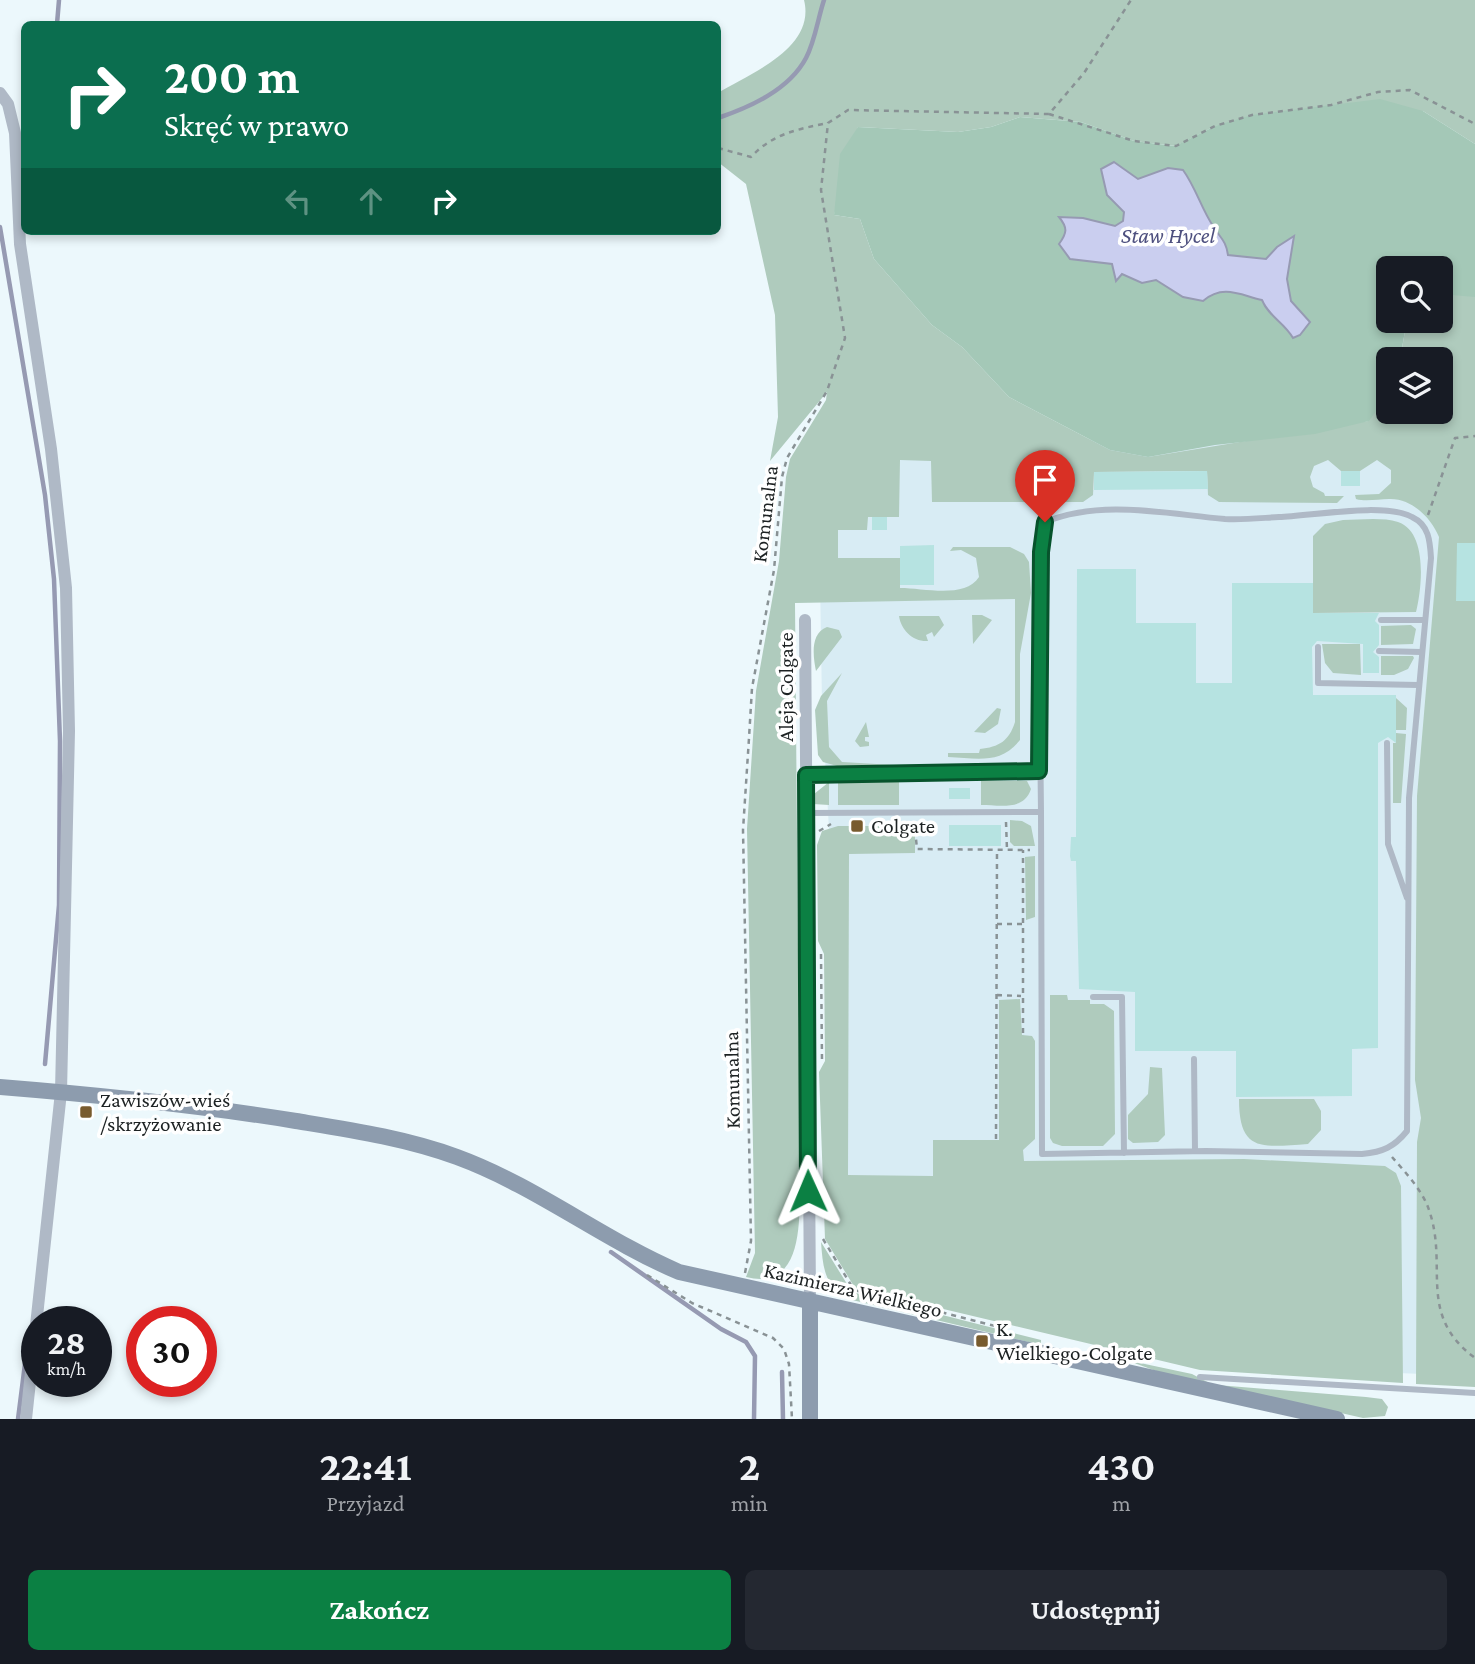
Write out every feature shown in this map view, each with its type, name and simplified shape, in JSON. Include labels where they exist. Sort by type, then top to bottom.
[{"type":"street","points":[[0,93],[8,104],[15,133],[20,244],[51,449],[65,588],[69,731],[61,1092],[26,1419]]},
{"type":"street","name":"Aleja Colgate","points":[[805,620],[810,1300]]},
{"type":"street","name":"Kazimierza Wielkiego","points":[[0,1087],[219,1108],[384,1135],[457,1157],[528,1188],[638,1254],[679,1272],[1337,1419]]},
{"type":"street","points":[[810,1300],[810,1419]]},
{"type":"lane","points":[[1156,510],[1227,519],[1394,511],[1412,516],[1424,527],[1430,538],[1431,558],[1423,620],[1409,798],[1407,1131],[1396,1144],[1362,1154],[1195,1151],[1042,1154],[1042,851],[1039,771],[1041,552],[1045,522],[1077,512],[1106,511],[1156,510]]},
{"type":"lane","points":[[1381,620],[1423,620]]},
{"type":"lane","points":[[1318,647],[1318,684],[1418,685]]},
{"type":"lane","points":[[1379,650],[1421,652]]},
{"type":"lane","points":[[1387,743],[1388,844],[1409,903]]},
{"type":"lane","points":[[806,775],[1039,771]]},
{"type":"lane","points":[[806,813],[1041,812]]},
{"type":"lane","points":[[1093,998],[1122,998],[1124,1153]]},
{"type":"lane","points":[[1194,1059],[1195,1151]]},
{"type":"lane","points":[[1200,1377],[1475,1394]]},
{"type":"path","points":[[1049,114],[1084,73],[1131,0]]},
{"type":"path","points":[[721,149],[751,157],[765,142],[797,129],[828,123],[848,110],[1049,114],[1134,141],[1175,146],[1215,126],[1252,115],[1331,105],[1378,92],[1410,90],[1475,124]]},
{"type":"path","name":"Komunalna","points":[[743,1287],[751,1241],[743,830],[752,688],[774,570],[782,477],[787,458],[827,391],[845,338],[821,190],[828,123]]},
{"type":"path","points":[[1424,527],[1455,439],[1475,436]]},
{"type":"path","points":[[1005,812],[1007,850]]},
{"type":"path","points":[[906,822],[915,829],[917,849],[1042,851]]},
{"type":"path","points":[[816,835],[823,827],[836,823]]},
{"type":"path","points":[[996,1139],[997,850]]},
{"type":"path","points":[[1023,850],[1023,1033]]},
{"type":"path","points":[[996,924],[1023,924]]},
{"type":"path","points":[[817,1072],[823,1060],[822,955],[819,948]]},
{"type":"path","points":[[997,995],[1023,996]]},
{"type":"path","points":[[1386,1149],[1429,1207],[1435,1231],[1436,1292],[1441,1320],[1463,1349],[1475,1358]]},
{"type":"path","points":[[822,1228],[823,1240],[854,1290],[1015,1331]]},
{"type":"path","points":[[638,1269],[692,1303],[774,1338],[784,1349],[789,1364],[792,1419]]},
{"type":"shaded area","points":[[1475,425],[1475,1376],[1371,1372],[835,1230],[831,866],[822,704],[818,450]]},
{"type":"green space","points":[[804,0],[1475,0],[1475,144],[1423,111],[1215,126],[1176,146],[1134,141],[1081,122],[1020,117],[991,127],[958,132],[858,127],[834,215],[860,219],[874,259],[932,325],[962,347],[1009,397],[1110,450],[1148,457],[1368,421],[1376,411],[1376,424],[1453,424],[1453,347],[1402,347],[1405,333],[1453,333],[1453,290],[1475,294],[1475,1387],[1416,1384],[1417,1142],[1421,1118],[1415,1080],[1417,796],[1439,537],[1426,516],[1405,502],[1356,499],[1355,495],[1379,494],[1391,483],[1391,470],[1377,460],[1360,471],[1341,471],[1328,460],[1314,466],[1310,477],[1313,487],[1325,496],[1344,496],[1337,503],[1219,502],[1208,495],[1207,471],[1094,472],[1093,495],[1083,502],[932,502],[931,461],[900,460],[899,517],[868,517],[867,530],[838,530],[838,558],[900,558],[900,588],[954,590],[973,584],[979,577],[976,558],[961,550],[950,551],[953,547],[1010,547],[1024,554],[1029,562],[1031,593],[1020,654],[1020,740],[996,757],[948,757],[948,753],[979,753],[980,749],[993,747],[1002,742],[1013,729],[1015,599],[795,603],[800,1182],[798,1231],[789,1263],[779,1273],[765,1279],[746,1277],[755,1253],[747,829],[756,691],[779,561],[790,459],[826,400],[827,392],[770,461],[778,417],[775,315],[746,184],[721,164],[721,91],[778,57],[800,32],[805,17]]},
{"type":"green space","points":[[1380,99],[1423,111],[1475,144],[1475,297],[1453,295],[1453,256],[1376,256],[1376,333],[1405,333],[1402,347],[1376,347],[1376,411],[1369,421],[1315,434],[1215,445],[1148,457],[1110,450],[1009,397],[962,347],[932,325],[874,259],[860,219],[834,215],[840,154],[858,127],[958,132],[991,127],[1020,117],[1081,122],[1134,141],[1175,146],[1215,126],[1252,115]]},
{"type":"green space","points":[[1343,520],[1385,520],[1398,522],[1408,528],[1414,537],[1420,562],[1420,589],[1416,612],[1313,613],[1313,536],[1325,524]]},
{"type":"green space","points":[[972,615],[982,615],[992,620],[973,644]]},
{"type":"green space","points":[[899,616],[939,616],[944,625],[934,637],[932,632],[926,635],[928,641],[923,641],[909,634],[902,626]]},
{"type":"green space","points":[[1411,625],[1416,629],[1413,644],[1381,645],[1381,626]]},
{"type":"green space","points":[[827,627],[839,630],[842,637],[816,671],[815,640]]},
{"type":"green space","points":[[1322,644],[1360,644],[1361,675],[1333,673],[1325,663]]},
{"type":"green space","points":[[1381,656],[1414,658],[1408,669],[1394,675],[1381,675]]},
{"type":"green space","points":[[842,673],[827,701],[829,747],[842,762],[894,765],[894,768],[837,770],[837,766],[823,762],[818,755],[815,710],[821,696]]},
{"type":"green space","points":[[1396,698],[1407,708],[1406,730],[1396,730]]},
{"type":"green space","points":[[997,708],[1001,709],[998,724],[985,733],[974,732]]},
{"type":"green space","points":[[866,722],[869,737],[865,737],[865,741],[869,742],[869,746],[860,747],[855,741]]},
{"type":"green space","points":[[1396,733],[1406,734],[1401,803],[1393,803],[1393,743],[1396,743]]},
{"type":"green space","points":[[838,781],[899,781],[899,805],[838,805]]},
{"type":"green space","points":[[981,781],[1027,781],[1031,789],[1028,796],[1017,804],[981,805]]},
{"type":"green space","points":[[829,782],[829,805],[813,804],[814,794]]},
{"type":"green space","points":[[1010,820],[1022,821],[1031,826],[1035,846],[1014,846],[1010,842]]},
{"type":"green space","points":[[838,826],[908,826],[915,832],[915,853],[849,854],[848,1175],[933,1176],[933,1140],[999,1140],[999,1000],[1020,999],[1022,1035],[1032,1036],[1035,1041],[1035,1139],[1023,1150],[1024,1161],[1244,1159],[1385,1166],[1396,1173],[1401,1186],[1403,1383],[1200,1370],[855,1288],[825,1239],[819,1072],[825,1061],[824,954],[818,941],[817,845],[822,831]]},
{"type":"green space","points":[[1035,856],[1035,917],[1026,920],[1025,857]]},
{"type":"green space","points":[[1050,995],[1067,995],[1068,1000],[1090,1000],[1090,1004],[1104,1004],[1114,1011],[1115,1134],[1103,1146],[1062,1146],[1053,1143],[1050,1138]]},
{"type":"green space","points":[[1150,1067],[1162,1068],[1165,1135],[1158,1142],[1133,1143],[1128,1139],[1128,1115],[1148,1094]]},
{"type":"green space","points":[[1239,1099],[1314,1099],[1321,1111],[1321,1130],[1308,1144],[1278,1146],[1256,1143],[1243,1129]]},
{"type":"green space","points":[[821,1242],[852,1292],[1041,1340],[1041,1345],[848,1299],[829,1282],[824,1268]]},
{"type":"green space","points":[[1126,1360],[1192,1374],[1215,1386],[1167,1375]]},
{"type":"green space","points":[[1217,1385],[1382,1399],[1388,1407],[1385,1416],[1363,1418]]},
{"type":"water","name":"Staw Hycel","points":[[1114,162],[1138,179],[1168,168],[1183,170],[1224,242],[1228,255],[1266,259],[1277,247],[1294,236],[1287,279],[1291,301],[1310,322],[1300,335],[1293,338],[1262,300],[1225,292],[1203,301],[1183,297],[1156,280],[1142,283],[1122,274],[1116,281],[1112,264],[1070,259],[1059,244],[1065,230],[1059,217],[1083,218],[1115,226],[1123,221],[1124,212],[1107,195],[1101,169]]},
{"type":"building","points":[[1207,471],[1208,489],[1094,490],[1094,472]]},
{"type":"building","points":[[1341,471],[1360,471],[1360,486],[1341,486]]},
{"type":"building","points":[[872,517],[887,517],[887,530],[872,530]]},
{"type":"building","points":[[1457,543],[1475,543],[1475,601],[1456,601]]},
{"type":"building","points":[[934,545],[934,585],[900,585],[900,546]]},
{"type":"building","points":[[1077,569],[1136,569],[1136,623],[1196,623],[1196,683],[1232,683],[1232,583],[1313,583],[1313,613],[1379,613],[1375,621],[1379,625],[1379,645],[1373,652],[1379,657],[1379,673],[1363,673],[1363,644],[1317,641],[1312,647],[1313,695],[1396,695],[1396,743],[1388,737],[1378,743],[1378,1048],[1352,1049],[1352,1096],[1236,1097],[1236,1051],[1135,1051],[1135,992],[1079,989],[1076,861],[1071,861],[1070,856],[1071,837],[1076,837]]},
{"type":"building","points":[[949,788],[970,788],[970,799],[949,799]]},
{"type":"building","points":[[949,825],[1001,825],[1001,846],[949,846]]},
{"type":"waterway","points":[[57,21],[59,0]]},
{"type":"waterway","points":[[721,117],[768,96],[799,69],[812,44],[824,0]]},
{"type":"waterway","points":[[0,227],[45,495],[54,579],[60,741],[59,905],[45,1064]]},
{"type":"waterway","points":[[611,1252],[721,1329],[746,1342],[755,1356],[754,1419]]},
{"type":"waterway","points":[[782,1372],[783,1419]]},
{"type":"waterway","points":[[18,1419],[21,1395]]},
{"type":"place","name":"Colgate","points":[[857,826]]},
{"type":"place","name":"Zawiszów-wieś /skrzyżowanie","points":[[86,1112]]},
{"type":"place","name":"K. Wielkiego-Colgate","points":[[982,1341]]},
{"type":"route","points":[[808,1191],[806,775],[1039,771],[1041,552],[1045,522]]}]
